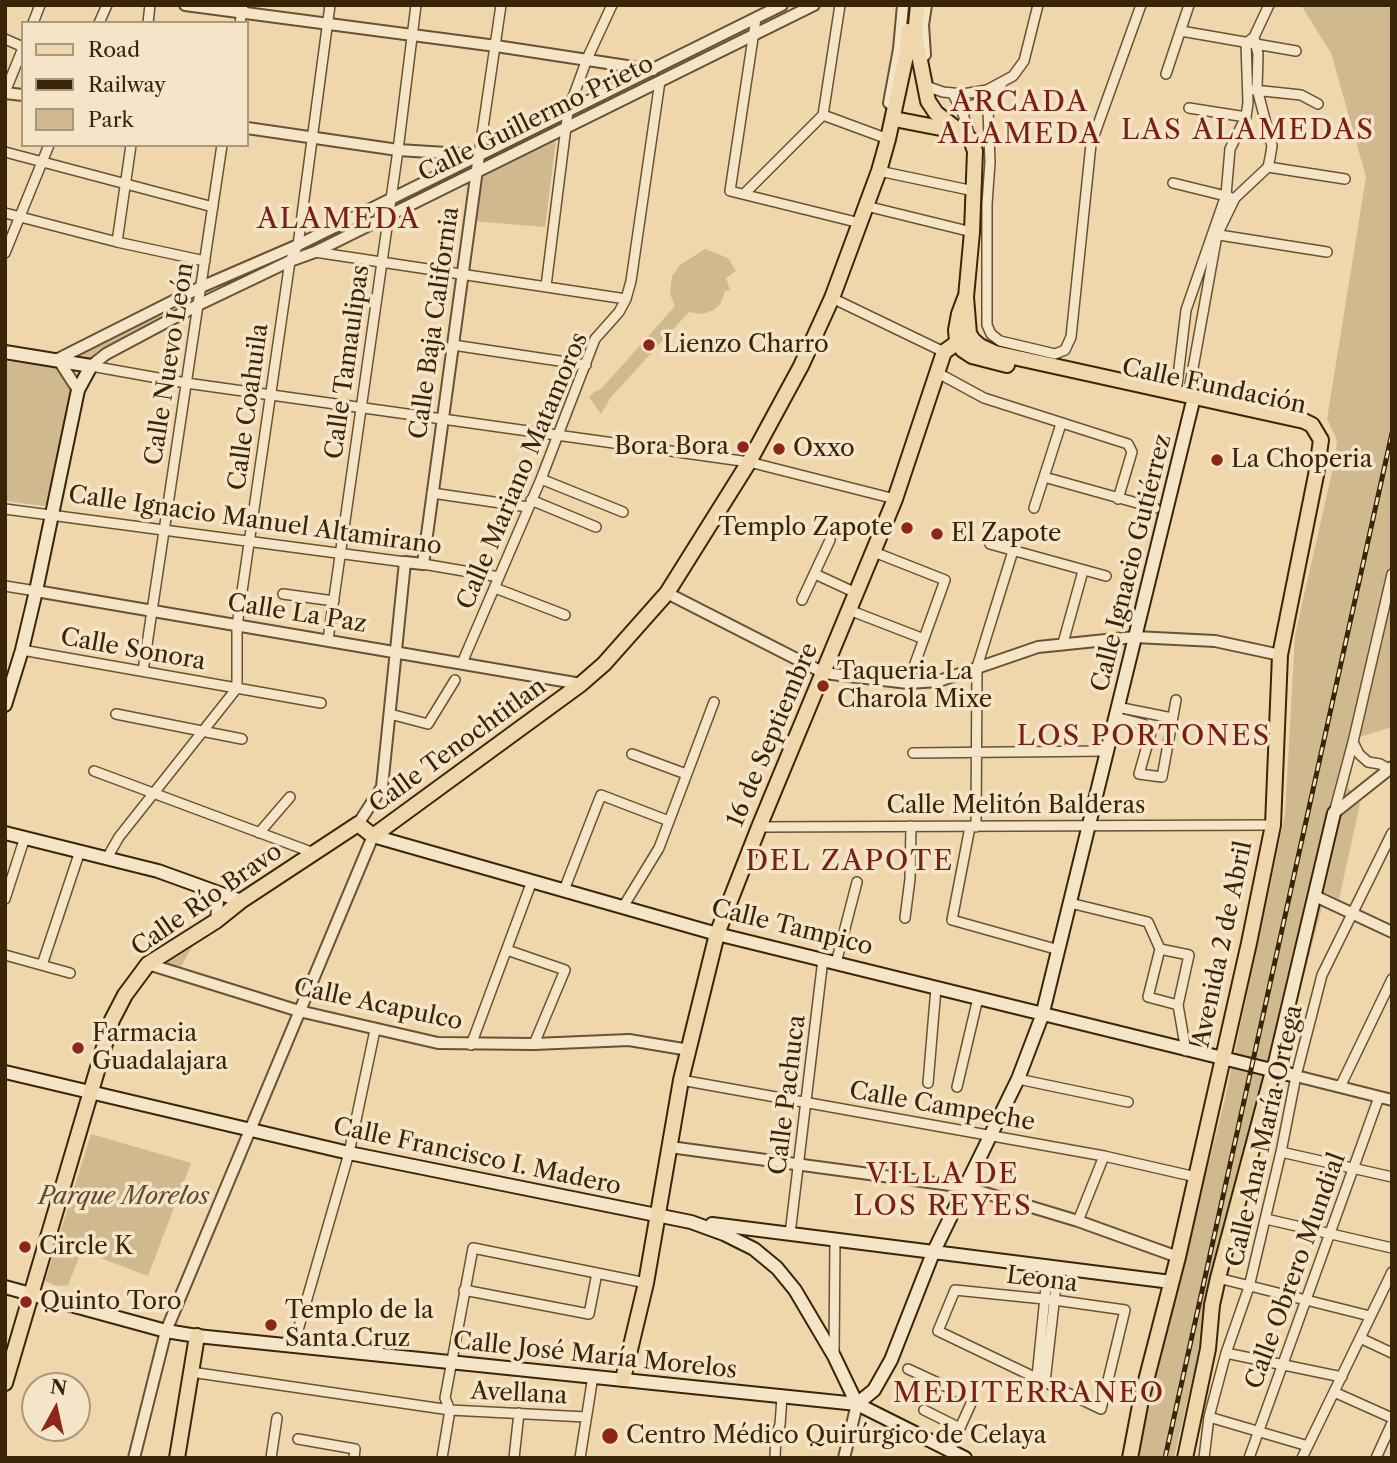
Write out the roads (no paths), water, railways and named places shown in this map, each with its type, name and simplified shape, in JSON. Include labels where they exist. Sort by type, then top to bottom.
[{"type":"main road","name":"Calle Tenochtitlan","points":[[373,836],[581,684],[604,664],[667,593],[749,462],[801,366],[832,298],[879,171],[894,119],[907,51],[911,5]]},
{"type":"main road","points":[[918,5],[915,35],[934,109],[966,136],[975,151],[966,297],[959,314],[963,338],[944,352]]},
{"type":"main road","points":[[894,119],[966,136]]},
{"type":"main road","name":"Calle Fundación","points":[[1319,435],[1307,429],[1184,398],[995,353],[963,338],[963,350],[972,356],[1127,392],[1184,398],[1234,406],[1304,421],[1312,425],[1319,435]]},
{"type":"main road","points":[[5,352],[91,366],[78,390],[36,592],[5,705]]},
{"type":"main road","name":"16 de Septiembre","points":[[623,1379],[646,1283],[681,1080],[717,934],[895,499],[944,352]]},
{"type":"main road","name":"Calle Ignacio Gutiérrez","points":[[857,1404],[874,1390],[891,1360],[933,1253],[1018,1079],[1042,1016],[1135,637],[1184,398]]},
{"type":"main road","name":"Avenida 2 de Abril","points":[[1130,1458],[1141,1400],[1178,1257],[1273,825],[1280,655],[1321,448],[1319,435]]},
{"type":"main road","points":[[1177,1458],[1218,1278],[1273,1071],[1334,813]]},
{"type":"main road","name":"Calle Tampico","points":[[358,824],[373,836],[717,934],[1042,1016],[1296,1076]]},
{"type":"main road","name":"Calle Río Bravo","points":[[5,1382],[113,1020],[125,995],[148,964],[358,824]]},
{"type":"main road","points":[[5,833],[158,870],[241,901]]},
{"type":"main road","name":"Calle Francisco I. Madero","points":[[5,1072],[349,1153],[438,1177],[691,1222],[724,1234],[754,1249],[777,1268],[795,1290],[834,1356],[857,1404]]},
{"type":"main road","points":[[691,1222],[1171,1282]]},
{"type":"main road","name":"Calle José María Morelos","points":[[5,1287],[166,1331],[197,1336],[857,1404],[965,1458]]},
{"type":"main road","points":[[1185,1458],[1208,1349],[1212,1305]]},
{"type":"main road","points":[[177,1458],[197,1336]]},
{"type":"street","points":[[100,21],[107,5]]},
{"type":"street","points":[[185,5],[653,69],[660,81],[631,281],[626,299],[315,252]]},
{"type":"street","name":"Calle Coahuila","points":[[237,688],[237,626],[290,261],[298,245],[330,5]]},
{"type":"street","name":"Calle Tamaulipas","points":[[328,640],[416,5]]},
{"type":"street","name":"Calle Baja California","points":[[423,565],[501,5]]},
{"type":"street","points":[[546,286],[568,111],[587,59],[612,5]]},
{"type":"street","name":"Calle Guillermo Prieto","points":[[58,359],[201,287],[298,245],[782,5]]},
{"type":"street","name":"Calle Guillermo Prieto","points":[[91,366],[106,354],[198,305],[290,261],[315,252],[814,5]]},
{"type":"street","points":[[744,194],[823,116],[840,5]]},
{"type":"street","name":"Calle Tenochtitlan","points":[[894,119],[889,115],[888,108],[899,49],[903,5]]},
{"type":"street","points":[[926,5],[923,38],[927,87],[953,94],[975,93],[1013,76],[1024,61],[1038,5]]},
{"type":"street","points":[[1002,83],[988,109],[990,162],[986,318],[989,330],[1000,341],[1049,354],[1060,353],[1065,350],[1071,337],[1091,144],[1141,5]]},
{"type":"street","points":[[1166,74],[1189,5]]},
{"type":"street","points":[[1184,398],[1186,310],[1230,197],[1230,149],[1246,117],[1253,90],[1252,42],[1269,5]]},
{"type":"street","points":[[756,18],[730,191],[860,223]]},
{"type":"street","points":[[1181,31],[1296,51]]},
{"type":"street","points":[[5,38],[21,46]]},
{"type":"street","points":[[5,92],[21,52]]},
{"type":"street","points":[[1253,90],[1301,95],[1318,104]]},
{"type":"street","points":[[1230,197],[1268,167],[1272,146],[1253,90]]},
{"type":"street","points":[[953,94],[963,114],[966,136]]},
{"type":"street","points":[[963,114],[976,104],[988,109]]},
{"type":"street","points":[[1189,108],[1246,117]]},
{"type":"street","points":[[922,124],[930,120],[934,109]]},
{"type":"street","points":[[823,116],[888,139]]},
{"type":"street","points":[[248,128],[398,150],[479,155]]},
{"type":"street","points":[[5,253],[48,147]]},
{"type":"street","points":[[117,242],[131,147]]},
{"type":"street","name":"Calle Nuevo León","points":[[143,671],[222,147]]},
{"type":"street","points":[[5,152],[213,207]]},
{"type":"street","points":[[1268,167],[1345,178]]},
{"type":"street","points":[[879,171],[974,191]]},
{"type":"street","points":[[1174,183],[1230,197]]},
{"type":"street","points":[[866,206],[972,232]]},
{"type":"street","points":[[5,213],[205,261]]},
{"type":"street","points":[[1214,234],[1327,253]]},
{"type":"street","points":[[1184,398],[1214,234]]},
{"type":"street","points":[[832,298],[944,352]]},
{"type":"street","name":"Calle Mariano Matamoros","points":[[463,663],[541,479],[595,339],[619,312],[626,299]]},
{"type":"street","points":[[453,345],[586,365]]},
{"type":"street","points":[[58,359],[78,390]]},
{"type":"street","points":[[91,366],[186,383],[749,462],[895,499]]},
{"type":"street","points":[[938,373],[984,398],[1132,447],[1118,499]]},
{"type":"street","points":[[1034,508],[1061,424]]},
{"type":"street","points":[[1044,477],[1155,508]]},
{"type":"street","points":[[541,479],[623,512]]},
{"type":"street","points":[[432,494],[529,504],[596,527]]},
{"type":"street","points":[[33,513],[55,500]]},
{"type":"street","name":"Calle Ignacio Manuel Altamirano","points":[[5,509],[499,577]]},
{"type":"street","points":[[802,600],[830,540]]},
{"type":"street","points":[[990,544],[1106,576]]},
{"type":"street","points":[[1013,551],[977,667],[973,827],[952,920],[1059,950]]},
{"type":"street","points":[[874,552],[945,580],[908,682]]},
{"type":"street","name":"Calle Río Bravo","points":[[358,824],[382,788],[405,562]]},
{"type":"street","points":[[1063,643],[1083,571]]},
{"type":"street","points":[[815,574],[856,593]]},
{"type":"street","points":[[1334,813],[1392,574]]},
{"type":"street","name":"Calle La Paz","points":[[5,586],[581,684]]},
{"type":"street","points":[[495,589],[565,615]]},
{"type":"street","points":[[667,593],[824,673],[908,682],[939,681],[1038,647],[1135,637],[1215,641],[1280,655]]},
{"type":"street","points":[[283,594],[334,601]]},
{"type":"street","points":[[849,610],[924,639]]},
{"type":"street","name":"Calle Sonora","points":[[22,650],[321,703]]},
{"type":"street","points":[[390,713],[428,724],[455,680]]},
{"type":"street","points":[[107,858],[118,837],[237,688]]},
{"type":"street","points":[[1116,712],[1143,724],[1151,732],[1139,774],[1161,777],[1176,700]]},
{"type":"street","points":[[624,906],[659,848],[714,702]]},
{"type":"street","points":[[1116,712],[1172,718]]},
{"type":"street","points":[[116,714],[242,740]]},
{"type":"street","points":[[1353,742],[1359,754],[1368,762],[1391,769]]},
{"type":"street","points":[[913,753],[1106,751]]},
{"type":"street","points":[[632,754],[686,774]]},
{"type":"street","points":[[1334,813],[1391,769]]},
{"type":"street","points":[[94,771],[314,853]]},
{"type":"street","points":[[564,890],[601,795],[669,821]]},
{"type":"street","points":[[259,833],[290,797]]},
{"type":"street","name":"Calle Melitón Balderas","points":[[759,827],[1273,825]]},
{"type":"street","points":[[905,918],[911,826]]},
{"type":"street","name":"Calle Ana María Ortega","points":[[1205,1458],[1209,1417],[1226,1353],[1250,1287],[1296,1076],[1322,975],[1392,833]]},
{"type":"street","name":"Calle Tenochtitlan","points":[[134,1458],[166,1331],[373,836]]},
{"type":"street","points":[[5,899],[25,837]]},
{"type":"street","points":[[42,965],[80,851]]},
{"type":"street","points":[[471,1045],[532,881]]},
{"type":"street","name":"Calle Pachuca","points":[[790,1234],[806,1103],[829,961],[857,882]]},
{"type":"street","points":[[215,892],[218,900],[216,921]]},
{"type":"street","points":[[1315,896],[1392,932]]},
{"type":"street","points":[[1070,903],[1149,922],[1160,949],[1148,997],[1178,1005]]},
{"type":"street","points":[[1160,949],[1189,955],[1178,1005],[1186,1051]]},
{"type":"street","points":[[506,950],[565,970],[534,1044]]},
{"type":"street","points":[[5,955],[70,974]]},
{"type":"street","name":"Calle Acapulco","points":[[148,964],[299,1011],[438,1044],[629,1040],[689,1050]]},
{"type":"street","points":[[1340,1087],[1392,979]]},
{"type":"street","points":[[928,1083],[936,988]]},
{"type":"street","points":[[957,1087],[978,998]]},
{"type":"street","points":[[293,1344],[349,1153],[375,1030]]},
{"type":"street","points":[[1296,1076],[1392,1100]]},
{"type":"street","points":[[1018,1079],[1128,1102]]},
{"type":"street","name":"Calle Campeche","points":[[681,1080],[1104,1156],[1196,1177]]},
{"type":"street","name":"Calle Obrero Mundial","points":[[1249,1458],[1380,1097]]},
{"type":"street","points":[[670,1147],[965,1187],[1078,1221],[1178,1257]]},
{"type":"street","points":[[1281,1152],[1392,1177]]},
{"type":"street","points":[[1078,1221],[1104,1156]]},
{"type":"street","points":[[1266,1219],[1392,1248]]},
{"type":"street","points":[[834,1356],[835,1240]]},
{"type":"street","points":[[442,1458],[450,1409],[445,1398],[473,1248],[646,1283]]},
{"type":"street","points":[[1041,1380],[1053,1268]]},
{"type":"street","points":[[1302,1458],[1370,1316],[1389,1286],[1392,1272]]},
{"type":"street","points":[[464,1290],[589,1314],[597,1273]]},
{"type":"street","points":[[1218,1278],[1370,1316]]},
{"type":"street","name":"Leona","points":[[955,1290],[1050,1299],[1125,1310],[1101,1409],[937,1331],[955,1290]]},
{"type":"street","points":[[1360,1338],[1392,1353]]},
{"type":"street","points":[[1226,1353],[1342,1377]]},
{"type":"street","points":[[908,1368],[972,1399],[950,1450]]},
{"type":"street","name":"Avellana","points":[[191,1372],[450,1409],[586,1417]]},
{"type":"street","points":[[580,1458],[593,1376]]},
{"type":"street","points":[[1334,1392],[1392,1420],[1376,1458]]},
{"type":"street","points":[[775,1458],[782,1397]]},
{"type":"street","points":[[844,1458],[857,1404]]},
{"type":"street","points":[[924,1410],[960,1428]]},
{"type":"street","points":[[514,1458],[519,1413]]},
{"type":"street","points":[[1209,1417],[1308,1446]]},
{"type":"street","points":[[271,1458],[277,1418]]},
{"type":"street","points":[[298,1439],[355,1449],[354,1458]]},
{"type":"railway","points":[[1165,1458],[1392,433]]},
{"type":"place","name":"Lienzo Charro","points":[[649,345]]},
{"type":"place","name":"Bora Bora","points":[[743,447]]},
{"type":"place","name":"Oxxo","points":[[779,449]]},
{"type":"place","name":"La Choperia","points":[[1217,460]]},
{"type":"place","name":"Templo Zapote","points":[[907,528]]},
{"type":"place","name":"El Zapote","points":[[937,534]]},
{"type":"place","name":"Taqueria La Charola Mixe","points":[[823,686]]},
{"type":"place","name":"Farmacia Guadalajara","points":[[78,1048]]},
{"type":"place","name":"Circle K","points":[[25,1247]]},
{"type":"place","name":"Quinto Toro","points":[[26,1302]]},
{"type":"place","name":"Templo de la Santa Cruz","points":[[271,1325]]},
{"type":"place","name":"Centro Médico Quirúrgico de Celaya","points":[[610,1436]]},
{"type":"district","name":"ARCADA ALAMEDA","points":[[1020,119]]},
{"type":"district","name":"LAS ALAMEDAS","points":[[1248,131]]},
{"type":"district","name":"ALAMEDA","points":[[339,220]]},
{"type":"district","name":"LOS PORTONES","points":[[1144,737]]},
{"type":"district","name":"DEL ZAPOTE","points":[[850,862]]},
{"type":"district","name":"VILLA DE LOS REYES","points":[[943,1191]]},
{"type":"district","name":"MEDITERRANEO","points":[[1029,1394]]},
{"type":"park label","name":"Parque Morelos","points":[[124,1197]]}]
